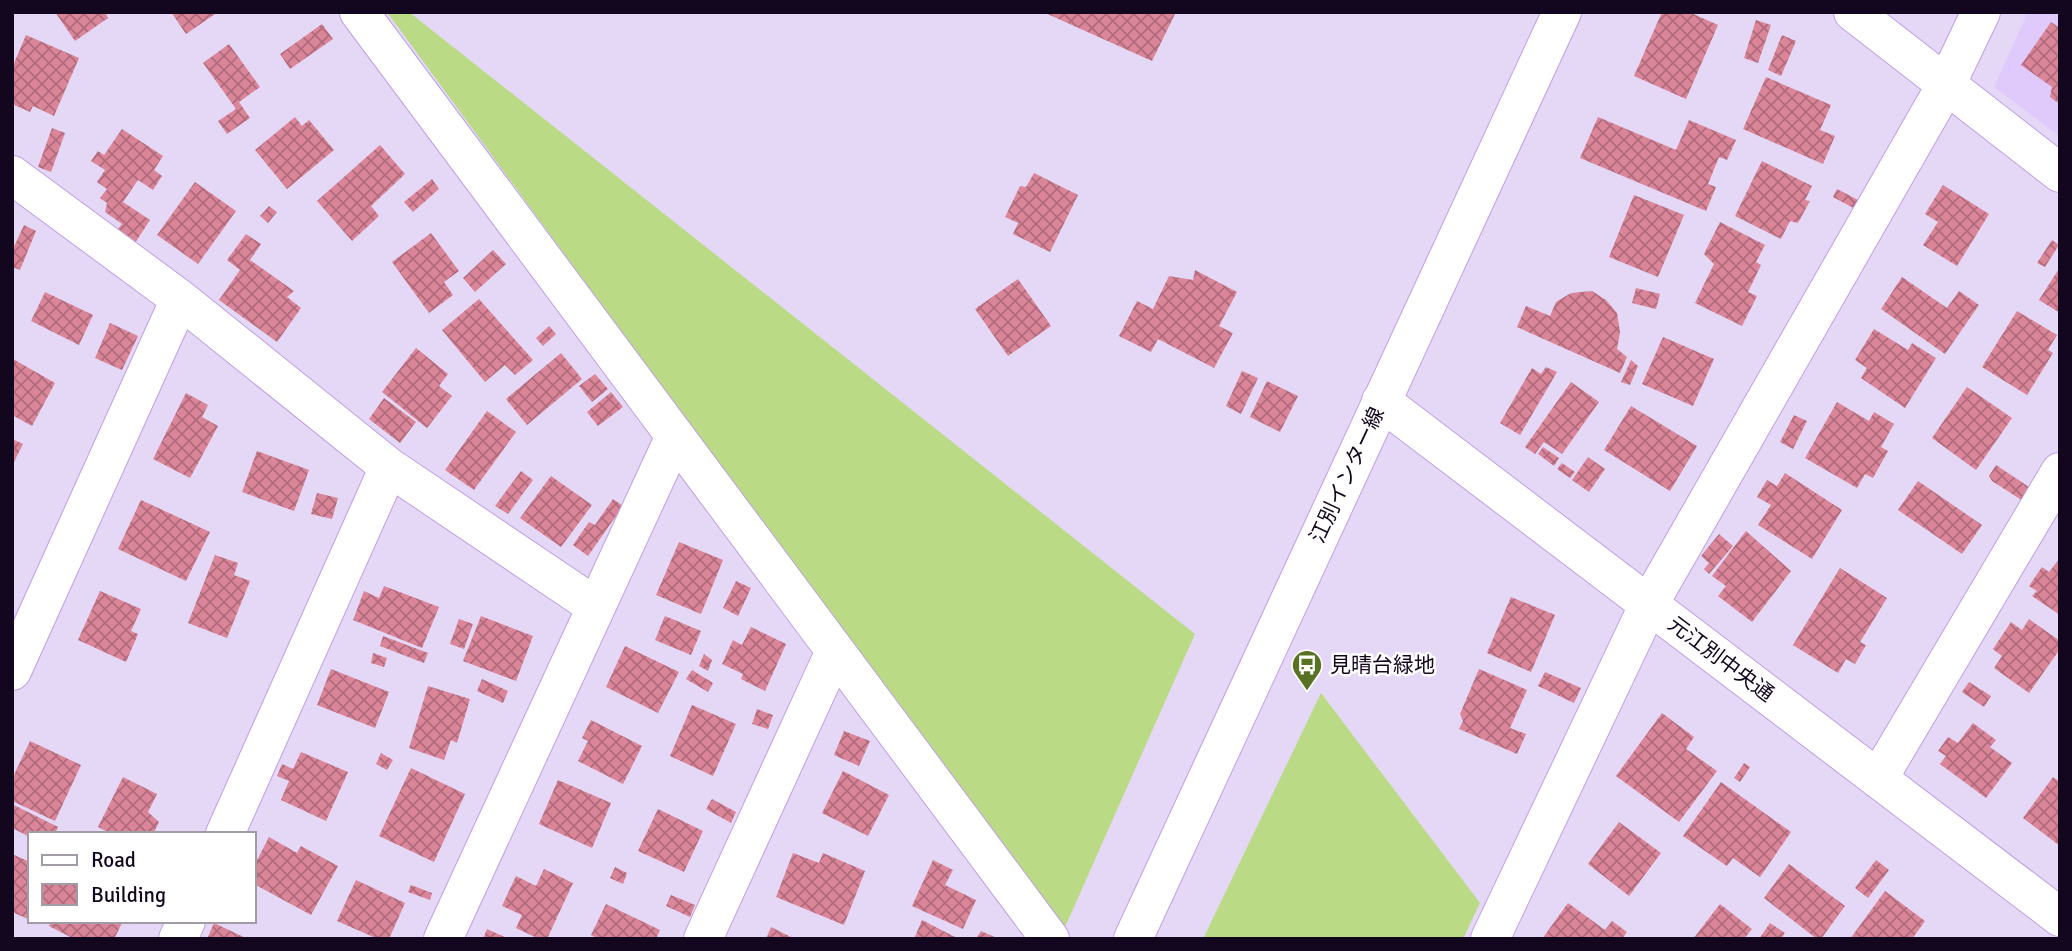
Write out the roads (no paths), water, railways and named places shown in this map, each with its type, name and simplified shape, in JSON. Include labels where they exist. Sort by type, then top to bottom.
[{"type":"street","points":[[359,12],[1050,939]]},
{"type":"street","name":"江別インター線","points":[[1133,939],[1562,12]]},
{"type":"street","points":[[1853,12],[2060,173]]},
{"type":"street","points":[[1491,938],[1649,604],[1947,85],[1981,12]]},
{"type":"street","points":[[12,175],[180,299],[389,467],[595,606]]},
{"type":"street","points":[[12,671],[180,299]]},
{"type":"street","name":"元江別中央通","points":[[1381,401],[2060,917]]},
{"type":"street","points":[[443,939],[675,436]]},
{"type":"street","points":[[226,832],[389,467]]},
{"type":"street","points":[[1878,779],[2060,472]]},
{"type":"street","points":[[703,939],[835,651]]},
{"type":"street","points":[[178,939],[185,923]]},
{"type":"place","name":"見晴台緑地","points":[[1307,692]]}]
